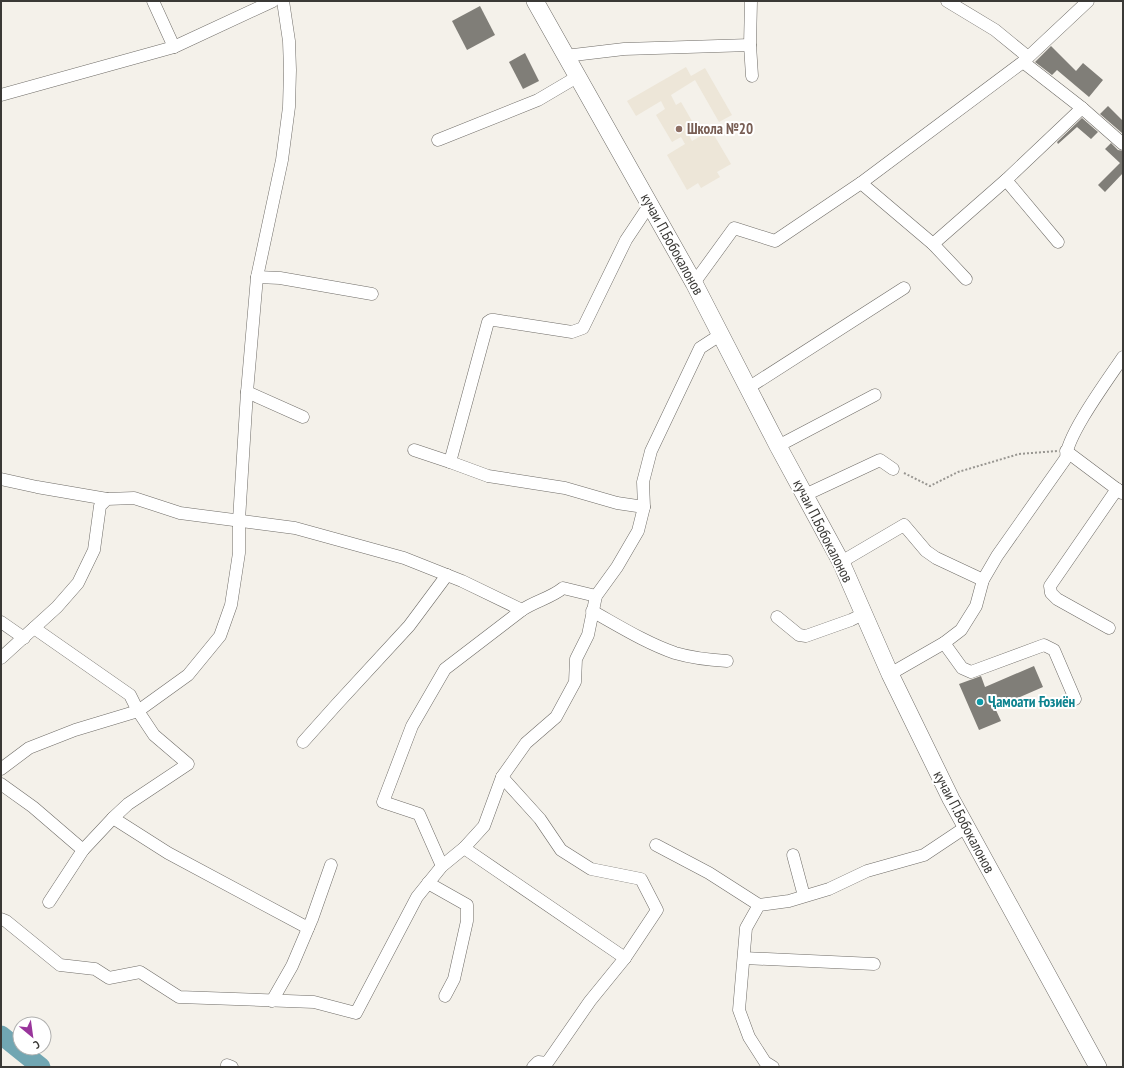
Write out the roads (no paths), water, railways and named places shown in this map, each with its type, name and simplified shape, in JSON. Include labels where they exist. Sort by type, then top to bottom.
[{"type":"main road","name":"кучаи П.Бобокалонов","points":[[535,1],[694,283],[778,446],[841,562],[890,674],[966,828],[1098,1067]]},
{"type":"street","points":[[153,1],[174,47]]},
{"type":"street","points":[[2,94],[174,47],[273,1]]},
{"type":"street","points":[[1,769],[29,748],[75,730],[138,711],[188,675],[220,636],[231,605],[239,553],[239,520],[247,392],[257,277],[282,160],[289,107],[289,41],[283,1]]},
{"type":"street","points":[[751,1],[750,45],[752,76]]},
{"type":"street","points":[[947,1],[995,30],[1025,59],[1123,144]]},
{"type":"street","points":[[694,283],[734,228],[775,241],[861,183],[1025,59],[1088,1]]},
{"type":"street","points":[[565,56],[624,49],[750,45]]},
{"type":"street","points":[[438,140],[538,100],[577,77]]},
{"type":"street","points":[[932,244],[1006,180],[1082,108]]},
{"type":"street","points":[[1006,180],[1058,242]]},
{"type":"street","points":[[861,183],[932,244],[966,279]]},
{"type":"street","points":[[450,462],[488,322],[494,320],[572,332],[582,328],[626,240],[650,204]]},
{"type":"street","points":[[257,277],[280,278],[372,294]]},
{"type":"street","points":[[748,388],[904,288]]},
{"type":"street","points":[[1,919],[6,921],[60,965],[95,969],[110,978],[140,972],[179,997],[314,1002],[356,1013],[417,896],[442,866],[464,848],[484,826],[502,777],[526,743],[556,717],[575,682],[576,659],[588,635],[596,596],[617,567],[638,531],[644,507],[643,482],[651,451],[700,348],[720,335]]},
{"type":"street","points":[[890,674],[944,643],[961,630],[976,606],[983,580],[1066,458],[1066,451],[1082,420],[1123,357]]},
{"type":"street","points":[[247,392],[303,417]]},
{"type":"street","points":[[778,446],[875,395]]},
{"type":"street","points":[[414,450],[488,476],[565,488],[616,503],[644,507]]},
{"type":"street","points":[[1066,451],[1120,491],[1050,586],[1051,594],[1057,599],[1109,628]]},
{"type":"street","points":[[805,495],[880,460],[893,469]]},
{"type":"street","points":[[1,479],[36,487],[106,499],[134,498],[180,513],[239,520],[302,530],[404,558],[462,581],[522,610]]},
{"type":"street","points":[[1,658],[57,607],[78,583],[94,550],[100,506],[106,499]]},
{"type":"street","points":[[841,562],[904,525],[926,551],[983,580]]},
{"type":"street","points":[[303,742],[409,626],[447,575]]},
{"type":"street","points":[[442,866],[419,814],[384,802],[412,726],[445,670],[522,610],[554,595],[563,588],[596,596]]},
{"type":"street","points":[[592,611],[634,635],[675,653],[700,659],[727,661]]},
{"type":"street","points":[[777,617],[798,635],[806,636],[851,620],[863,614]]},
{"type":"street","points":[[1,622],[24,638]]},
{"type":"street","points":[[34,628],[130,695],[138,711],[154,735],[188,764],[128,804],[113,818],[83,850],[50,902]]},
{"type":"street","points":[[944,643],[962,668],[971,672],[1044,645],[1054,650],[1075,699]]},
{"type":"street","points":[[502,777],[540,819],[561,850],[591,869],[641,878],[657,910],[625,958],[590,1001],[547,1063],[538,1062],[534,1067]]},
{"type":"street","points":[[1,784],[33,807],[83,850]]},
{"type":"street","points":[[113,818],[168,853],[308,928]]},
{"type":"street","points":[[656,845],[709,873],[759,905],[789,901],[829,889],[868,871],[924,855],[966,828]]},
{"type":"street","points":[[464,848],[625,958]]},
{"type":"street","points":[[793,856],[804,896]]},
{"type":"street","points":[[272,1001],[292,966],[308,928],[331,864]]},
{"type":"street","points":[[428,883],[467,906],[467,921],[454,979],[444,996]]},
{"type":"street","points":[[759,905],[746,928],[739,1010],[749,1037],[765,1062],[773,1067]]},
{"type":"street","points":[[744,958],[874,964]]},
{"type":"waterway","points":[[1,1035],[41,1067]]},
{"type":"place","name":"Школа №20","points":[[679,129]]},
{"type":"place","name":"Ҷамоати Ғозиён","points":[[980,702]]}]
